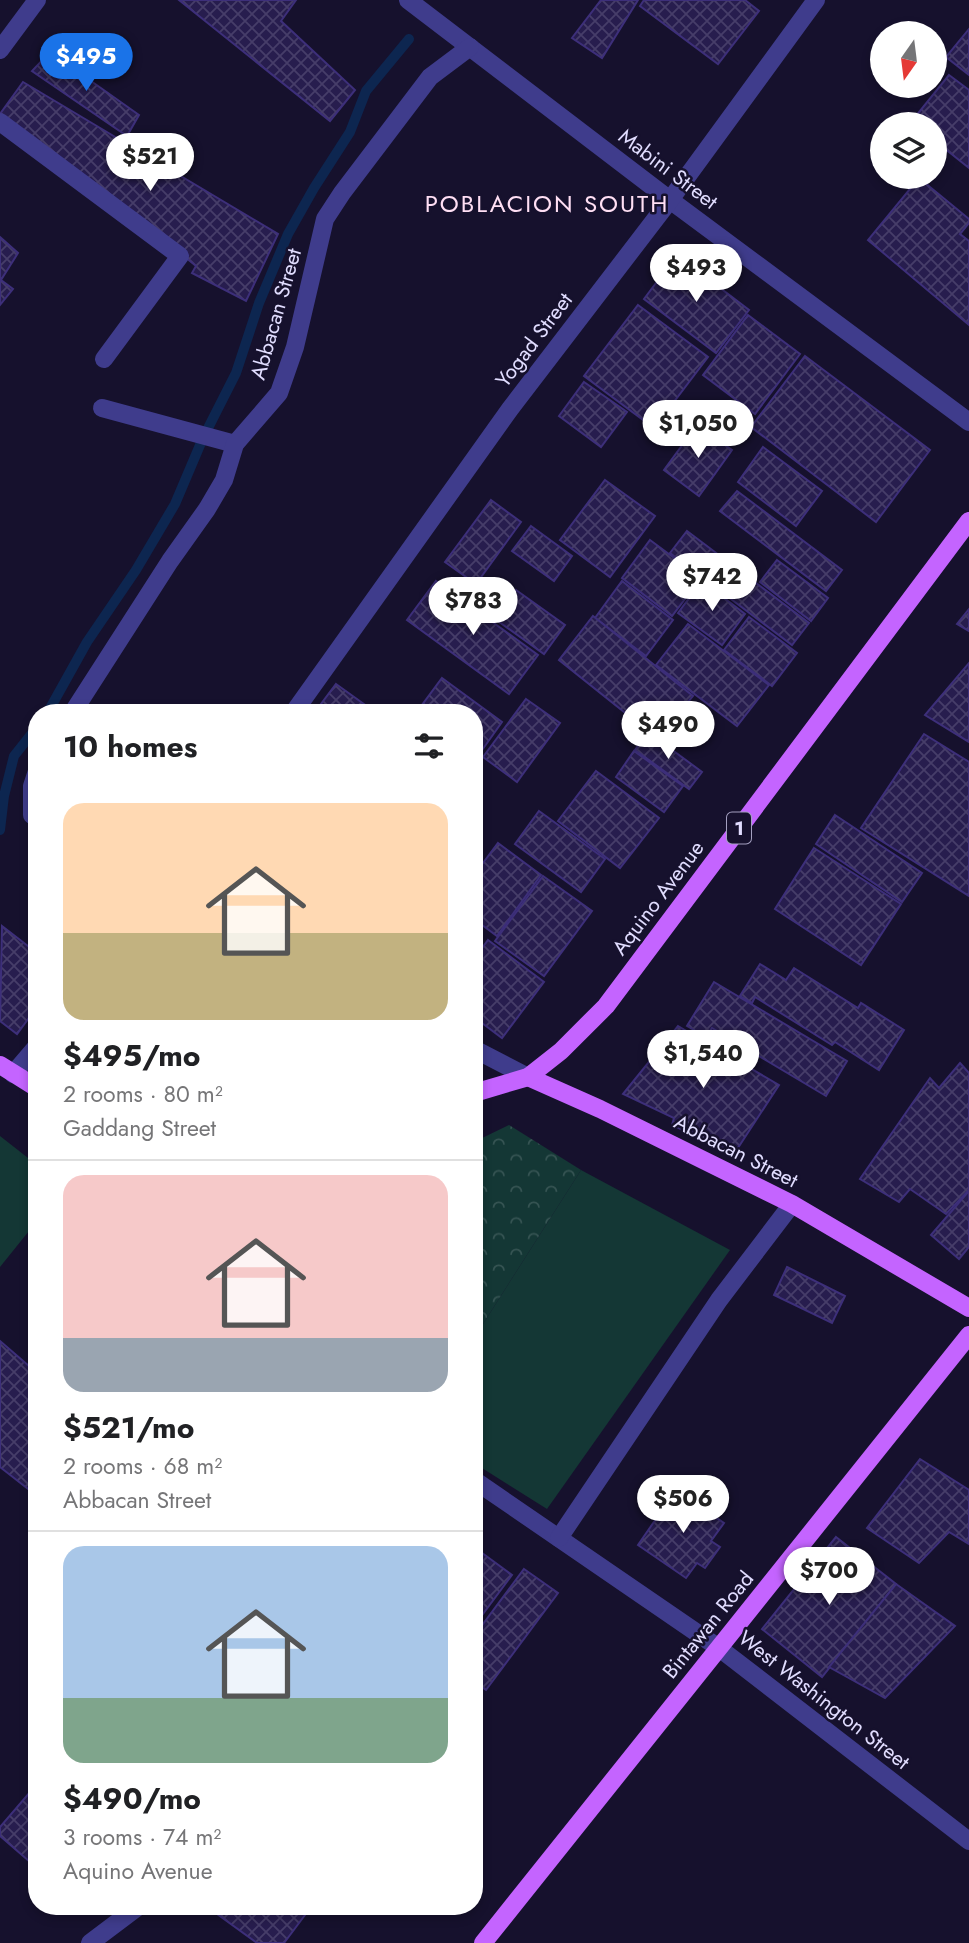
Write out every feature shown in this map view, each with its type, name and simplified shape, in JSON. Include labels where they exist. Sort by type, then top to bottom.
[{"type":"main road","name":"Aquino Avenue","points":[[483,1090],[528,1077],[561,1051],[606,1006],[969,521]]},
{"type":"main road","points":[[7,1070],[28,1083]]},
{"type":"main road","name":"Abbacan Street","points":[[528,1077],[600,1109],[792,1204],[969,1308]]},
{"type":"main road","name":"Bintawan Road","points":[[483,1943],[969,1335]]},
{"type":"street","points":[[0,50],[37,0]]},
{"type":"street","name":"Mabini Street","points":[[408,0],[670,200],[969,422]]},
{"type":"street","name":"Yogad Street","points":[[300,704],[510,408],[670,200],[816,0]]},
{"type":"street","name":"Abbacan Street","points":[[78,704],[224,480],[230,443],[279,393],[295,347],[325,219],[430,77],[470,47]]},
{"type":"street","points":[[0,122],[180,256],[104,359]]},
{"type":"street","points":[[102,408],[230,443]]},
{"type":"street","points":[[7,1070],[28,1053]]},
{"type":"street","name":"Abbacan Street","points":[[483,1054],[528,1077]]},
{"type":"street","points":[[559,1538],[719,1300],[792,1204]]},
{"type":"street","name":"West Washington Street","points":[[483,1491],[559,1538],[719,1648],[969,1841]]},
{"type":"street","points":[[90,1943],[127,1915]]},
{"type":"green space","points":[[509,1125],[581,1170],[483,1324],[483,1138]]},
{"type":"green space","points":[[0,1136],[28,1158],[28,1232],[0,1267]]},
{"type":"green space","points":[[581,1170],[730,1250],[547,1509],[483,1469],[483,1324]]},
{"type":"building","points":[[179,0],[296,0],[281,21],[355,90],[330,121]]},
{"type":"building","points":[[601,0],[638,0],[602,58],[572,38]]},
{"type":"building","points":[[644,0],[745,0],[759,11],[718,64],[640,6]]},
{"type":"building","points":[[969,29],[969,75],[947,56]]},
{"type":"building","points":[[50,52],[139,115],[127,136],[32,71]]},
{"type":"building","points":[[949,75],[969,90],[969,168],[947,150],[947,112],[919,112],[930,98],[947,98]]},
{"type":"building","points":[[23,82],[278,234],[246,301],[192,273],[196,266],[0,114]]},
{"type":"building","points":[[910,189],[932,189],[969,219],[960,234],[969,241],[969,325],[868,240]]},
{"type":"building","points":[[0,237],[18,253],[1,280],[13,289],[0,305]]},
{"type":"building","points":[[677,255],[749,310],[716,353],[644,299]]},
{"type":"building","points":[[638,305],[708,357],[654,428],[584,376]]},
{"type":"building","points":[[748,315],[800,354],[755,414],[703,375]]},
{"type":"building","points":[[805,356],[930,450],[876,522],[751,427]]},
{"type":"building","points":[[584,382],[627,412],[601,447],[559,416]]},
{"type":"building","points":[[697,425],[732,450],[699,496],[664,470]]},
{"type":"building","points":[[763,447],[822,491],[796,526],[738,482]]},
{"type":"building","points":[[605,480],[655,516],[610,577],[560,540]]},
{"type":"building","points":[[737,491],[842,570],[826,591],[720,511]]},
{"type":"building","points":[[491,500],[521,522],[476,584],[445,562]]},
{"type":"building","points":[[531,526],[572,556],[554,581],[512,551]]},
{"type":"building","points":[[687,531],[809,623],[792,645],[670,553]]},
{"type":"building","points":[[650,540],[701,578],[672,616],[622,578]]},
{"type":"building","points":[[777,560],[828,598],[811,621],[760,582]]},
{"type":"building","points":[[436,581],[538,655],[509,694],[407,620]]},
{"type":"building","points":[[622,581],[673,620],[646,656],[595,618]]},
{"type":"building","points":[[702,581],[745,614],[722,645],[678,613]]},
{"type":"building","points":[[516,590],[565,625],[544,654],[495,619]]},
{"type":"building","points":[[969,609],[969,631],[957,624]]},
{"type":"building","points":[[593,616],[693,696],[658,739],[559,660]]},
{"type":"building","points":[[749,617],[797,653],[772,686],[724,650]]},
{"type":"building","points":[[688,624],[769,685],[737,726],[656,665]]},
{"type":"building","points":[[969,663],[969,742],[925,715]]},
{"type":"building","points":[[442,678],[477,704],[423,704]]},
{"type":"building","points":[[336,684],[364,704],[321,704]]},
{"type":"building","points":[[526,699],[560,723],[517,782],[483,757]]},
{"type":"building","points":[[483,708],[502,722],[483,749]]},
{"type":"building","points":[[648,732],[702,772],[689,789],[635,750]]},
{"type":"building","points":[[924,734],[969,762],[969,896],[861,828]]},
{"type":"building","points":[[634,751],[683,786],[664,812],[616,777]]},
{"type":"building","points":[[596,771],[659,818],[620,868],[558,821]]},
{"type":"building","points":[[539,811],[605,859],[581,892],[515,844]]},
{"type":"building","points":[[835,815],[922,873],[902,902],[816,844]]},
{"type":"building","points":[[498,843],[541,875],[497,936],[483,926],[483,863]]},
{"type":"building","points":[[814,848],[901,904],[861,965],[775,909]]},
{"type":"building","points":[[543,876],[592,911],[544,976],[495,941]]},
{"type":"building","points":[[2,926],[28,946],[28,1019],[17,1034],[0,1021]]},
{"type":"building","points":[[488,940],[544,982],[502,1038],[483,1024],[483,947]]},
{"type":"building","points":[[760,964],[786,980],[794,968],[858,1008],[861,1003],[904,1030],[879,1070],[835,1042],[832,1045],[755,997],[752,1003],[740,996]]},
{"type":"building","points":[[714,982],[847,1061],[826,1096],[712,1028],[706,1037],[687,1026]]},
{"type":"building","points":[[678,1026],[779,1085],[734,1154],[672,1125],[674,1118],[623,1094]]},
{"type":"building","points":[[960,1063],[969,1073],[969,1190],[946,1214],[910,1189],[899,1202],[860,1179],[930,1078],[939,1088]]},
{"type":"building","points":[[969,1191],[969,1247],[959,1259],[931,1235]]},
{"type":"building","points":[[787,1267],[845,1296],[832,1323],[774,1295]]},
{"type":"building","points":[[0,1341],[28,1365],[28,1489],[0,1467]]},
{"type":"building","points":[[920,1459],[969,1490],[969,1544],[949,1532],[919,1563],[867,1528]]},
{"type":"building","points":[[676,1490],[724,1523],[711,1541],[720,1547],[705,1568],[697,1563],[686,1578],[638,1545]]},
{"type":"building","points":[[836,1537],[896,1584],[822,1677],[762,1629]]},
{"type":"building","points":[[483,1554],[512,1575],[483,1614]]},
{"type":"building","points":[[524,1569],[558,1593],[486,1690],[483,1688],[483,1624]]},
{"type":"building","points":[[896,1584],[955,1626],[885,1698],[829,1667]]},
{"type":"building","points":[[28,1794],[28,1860],[0,1836],[0,1827]]},
{"type":"building","points":[[218,1915],[305,1915],[284,1943],[257,1943]]},
{"type":"waterway","points":[[52,704],[87,642],[136,570],[175,504],[203,438],[236,373],[259,303],[288,234],[350,132],[366,91],[409,39]]},
{"type":"waterway","points":[[0,830],[4,796],[14,756],[28,738]]},
{"type":"district","name":"POBLACION SOUTH","points":[[547,204]]}]
